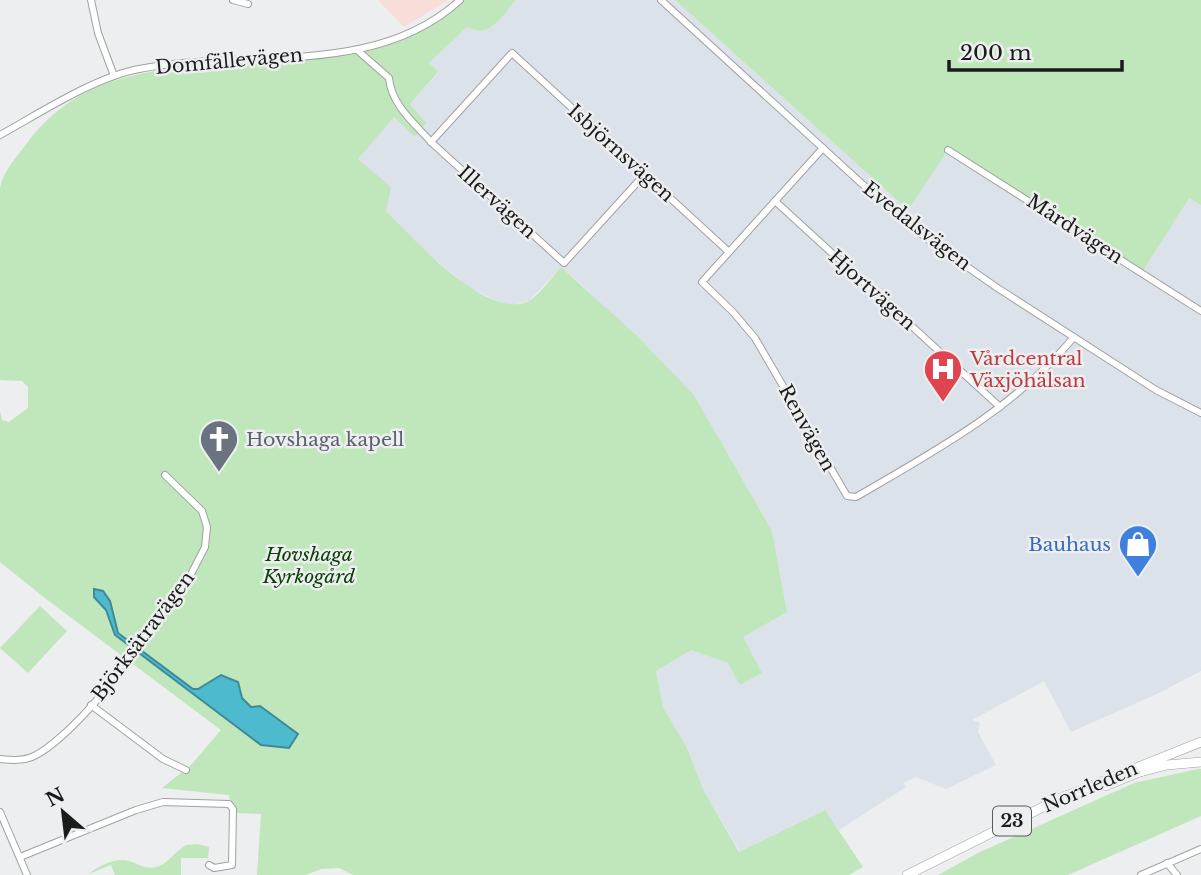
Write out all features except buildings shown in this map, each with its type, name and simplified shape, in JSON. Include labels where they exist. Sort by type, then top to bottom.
[{"type":"highway","name":"Norrleden","points":[[907,875],[1060,798],[1201,742]]},
{"type":"highway","name":"Norrleden","points":[[919,875],[1027,820],[1201,748]]},
{"type":"highway","name":"23","points":[[1140,772],[1167,765],[1201,762]]},
{"type":"street","points":[[91,0],[98,33],[114,76]]},
{"type":"street","points":[[233,0],[247,4]]},
{"type":"street","name":"Domfällevägen","points":[[0,135],[114,76],[165,65],[357,50],[407,34],[460,0]]},
{"type":"street","name":"Evedalsvägen","points":[[661,0],[926,238],[996,287],[1156,390],[1201,413]]},
{"type":"street","points":[[357,50],[389,78],[390,87],[400,107],[431,142]]},
{"type":"street","name":"Isbjörnsvägen","points":[[431,142],[512,53],[729,252]]},
{"type":"street","name":"Illervägen","points":[[431,142],[564,263],[644,175]]},
{"type":"street","name":"Renvägen","points":[[823,148],[702,282],[755,338],[843,492],[850,498],[943,447],[1000,407],[1050,364],[1074,337]]},
{"type":"street","name":"Mårdvägen","points":[[948,149],[1201,311]]},
{"type":"street","name":"Hjortvägen","points":[[775,201],[1000,407]]},
{"type":"street","name":"Björksätravägen","points":[[0,759],[25,759],[35,756],[56,740],[91,705],[115,676],[117,667],[123,665],[186,584],[205,547],[207,527],[202,511],[165,475]]},
{"type":"street","points":[[91,705],[163,759],[186,770]]},
{"type":"street","points":[[20,857],[136,810],[163,802],[232,806],[232,865],[214,868],[209,865]]},
{"type":"street","points":[[0,812],[27,875]]},
{"type":"street","points":[[1141,875],[1201,849]]},
{"type":"street","points":[[1167,863],[1177,875]]},
{"type":"shaded area","points":[[378,0],[448,0],[404,27]]},
{"type":"shaded area","points":[[516,0],[675,0],[908,210],[948,150],[1189,198],[1201,205],[1201,671],[1071,732],[1044,681],[972,720],[980,723],[978,732],[996,765],[946,789],[916,777],[903,783],[906,787],[839,830],[824,810],[740,852],[704,791],[687,748],[663,707],[656,671],[693,650],[728,663],[742,637],[787,612],[772,531],[694,395],[581,284],[561,267],[529,301],[508,306],[470,288],[418,245],[386,211],[357,159],[394,117],[414,136],[410,104],[438,73],[429,63],[467,27],[493,27]]},
{"type":"green space","name":"Hovshaga Kyrkogård","points":[[465,0],[516,0],[490,28],[476,30],[467,27],[429,63],[438,72],[410,104],[426,123],[415,137],[394,117],[358,159],[391,187],[386,211],[432,257],[471,288],[491,299],[510,304],[527,302],[540,292],[561,267],[636,335],[694,395],[772,531],[787,612],[743,637],[762,673],[740,685],[728,663],[692,650],[656,671],[663,707],[687,748],[704,791],[739,852],[825,810],[863,867],[849,875],[353,875],[339,868],[321,869],[306,875],[257,875],[261,814],[236,813],[235,804],[230,803],[229,795],[162,788],[191,765],[221,730],[0,562],[0,411],[2,420],[9,422],[28,408],[28,387],[22,381],[0,380],[0,188],[7,170],[27,143],[47,120],[69,103],[92,89],[117,80],[170,69],[361,53],[425,30]]},
{"type":"green space","points":[[675,0],[1201,0],[1201,205],[1189,198],[1142,272],[948,150],[908,210]]},
{"type":"green space","points":[[40,606],[67,631],[28,673],[0,648]]},
{"type":"green space","points":[[1201,769],[1201,816],[1068,875],[938,875],[978,853],[1134,783]]},
{"type":"green space","points":[[187,845],[209,847],[208,858],[181,858],[181,875],[115,875],[111,865],[89,874],[102,865],[119,860],[156,867]]},
{"type":"water","points":[[94,589],[103,591],[110,601],[118,633],[193,689],[198,689],[221,675],[238,682],[242,698],[251,707],[260,706],[298,734],[289,748],[261,745],[115,635],[106,610],[94,597]]},
{"type":"place","name":"Vårdcentral Växjöhälsan","points":[[943,403]]},
{"type":"place","name":"Hovshaga kapell","points":[[219,473]]},
{"type":"place","name":"Bauhaus","points":[[1138,578]]}]
